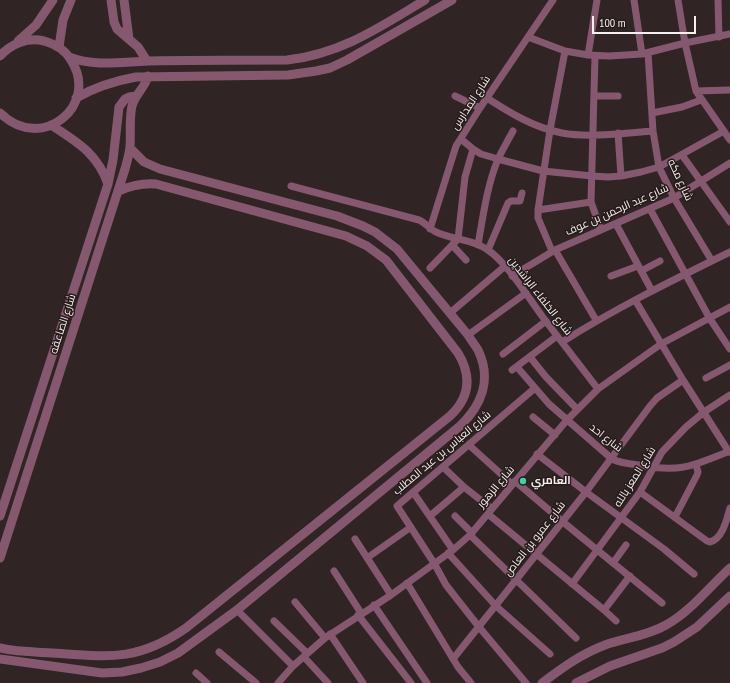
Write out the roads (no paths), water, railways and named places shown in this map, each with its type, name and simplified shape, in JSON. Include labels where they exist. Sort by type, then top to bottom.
[{"type":"street","points":[[5,51],[36,25],[53,0]]},
{"type":"street","points":[[59,47],[63,20],[71,0]]},
{"type":"street","points":[[111,0],[115,26],[119,32],[142,51],[148,61]]},
{"type":"street","points":[[124,0],[129,39]]},
{"type":"street","points":[[69,57],[84,62],[99,64],[148,61],[287,60],[313,56],[341,47],[425,0]]},
{"type":"street","points":[[76,98],[112,82],[136,77],[288,75],[330,68],[402,30],[452,0]]},
{"type":"street","name":"شارع المدارس","points":[[430,229],[455,149],[480,108],[553,0]]},
{"type":"street","points":[[597,0],[591,56],[594,96],[591,202],[601,230]]},
{"type":"street","name":"شارع مكه","points":[[634,0],[645,54],[653,132],[659,167],[674,198],[712,261]]},
{"type":"street","points":[[678,0],[685,43],[696,91],[730,140]]},
{"type":"street","points":[[718,0],[719,37]]},
{"type":"street","points":[[395,18],[402,30]]},
{"type":"street","points":[[528,37],[566,50],[591,56],[645,54],[685,43],[730,34]]},
{"type":"street","points":[[0,113],[14,124],[23,128],[42,128],[60,121],[67,114],[72,107],[78,90],[77,72],[69,57],[59,47],[50,43],[36,40],[22,42],[5,51]]},
{"type":"street","points":[[566,50],[550,130],[538,218],[554,250],[596,320]]},
{"type":"street","name":"شارع الصاعقه","points":[[0,558],[119,191],[130,148],[131,109],[136,96],[145,86],[148,76]]},
{"type":"street","points":[[696,91],[730,90]]},
{"type":"street","name":"شارع الصاعقه","points":[[0,516],[108,184],[113,160],[119,107],[128,97],[136,96]]},
{"type":"street","points":[[455,96],[480,108]]},
{"type":"street","points":[[594,96],[618,96]]},
{"type":"street","points":[[487,98],[523,119],[550,130],[562,133],[593,134],[653,132]]},
{"type":"street","points":[[652,114],[682,108],[701,100]]},
{"type":"street","points":[[51,125],[83,146],[89,152],[100,165],[108,184]]},
{"type":"street","points":[[461,139],[481,154],[544,171],[592,176],[621,176],[659,167],[724,130]]},
{"type":"street","points":[[478,245],[488,192],[498,159],[513,131]]},
{"type":"street","points":[[618,133],[621,176]]},
{"type":"street","points":[[10,650],[4,660],[102,673],[122,672],[141,668],[160,662],[178,653],[238,610],[471,416],[483,391],[485,377],[483,363],[478,350],[468,335],[397,249],[381,236],[363,226],[337,216],[160,169],[144,162],[130,148]]},
{"type":"street","points":[[430,268],[458,239],[465,177],[473,149]]},
{"type":"street","points":[[682,155],[730,222]]},
{"type":"street","name":"شارع عبد الرحمن بن عوف","points":[[512,276],[554,250],[674,198],[730,163]]},
{"type":"street","points":[[156,184],[160,169]]},
{"type":"street","points":[[0,648],[104,657],[121,656],[150,648],[172,638],[450,416],[463,400],[466,391],[468,381],[466,371],[463,361],[458,353],[386,260],[367,246],[346,236],[156,184],[139,184],[119,191]]},
{"type":"street","name":"شارع الخلفاء الراشدين","points":[[291,186],[419,220],[437,233],[478,245],[488,250],[504,266],[526,293],[598,388]]},
{"type":"street","points":[[488,250],[508,203],[511,201],[520,201],[522,193]]},
{"type":"street","points":[[538,210],[591,202]]},
{"type":"street","points":[[650,209],[710,318],[730,349]]},
{"type":"street","points":[[616,224],[652,291]]},
{"type":"street","points":[[452,245],[466,260]]},
{"type":"street","points":[[577,408],[546,377],[530,356],[596,320],[730,252]]},
{"type":"street","points":[[611,276],[660,261]]},
{"type":"street","points":[[450,313],[504,266]]},
{"type":"street","points":[[468,335],[526,293]]},
{"type":"street","points":[[635,300],[683,380],[729,451]]},
{"type":"street","name":"شارع الزهور","points":[[278,683],[293,666],[327,636],[391,595],[451,551],[471,534],[577,408],[598,388],[661,344],[730,307]]},
{"type":"street","points":[[503,354],[546,321]]},
{"type":"street","name":"شارع احد","points":[[530,356],[514,368],[549,404],[612,459],[618,462],[653,468],[676,469],[696,465],[729,451]]},
{"type":"street","points":[[706,378],[730,365]]},
{"type":"street","name":"شارع عمرو بن العاص","points":[[453,659],[612,459],[650,406],[658,398],[683,380]]},
{"type":"street","name":"شارع العباس بن عبد المطلب","points":[[526,683],[478,627],[446,585],[434,563],[397,506],[535,388]]},
{"type":"street","name":"شارع المعز بالله","points":[[572,584],[598,551],[640,492],[662,452],[686,427],[704,412],[730,395]]},
{"type":"street","points":[[533,417],[555,434]]},
{"type":"street","points":[[469,445],[662,603]]},
{"type":"street","points":[[537,454],[664,549],[694,574]]},
{"type":"street","points":[[675,517],[697,475],[698,472],[696,465]]},
{"type":"street","points":[[443,467],[536,555],[616,621]]},
{"type":"street","points":[[430,516],[464,487]]},
{"type":"street","points":[[413,492],[430,516],[451,551],[496,606],[550,654]]},
{"type":"street","points":[[640,492],[710,542],[717,539],[724,526],[730,508]]},
{"type":"street","points":[[443,494],[448,500]]},
{"type":"street","points":[[455,516],[516,581],[576,638]]},
{"type":"street","points":[[367,558],[411,527]]},
{"type":"street","points":[[355,539],[391,595]]},
{"type":"street","points":[[613,563],[626,546]]},
{"type":"street","points":[[542,683],[570,662],[592,650],[647,634],[672,622],[686,612],[730,568]]},
{"type":"street","points":[[334,571],[360,614],[411,683]]},
{"type":"street","points":[[604,610],[630,576]]},
{"type":"street","points":[[407,583],[453,659],[470,683]]},
{"type":"street","points":[[576,683],[610,666],[662,648],[674,642],[697,627],[730,596]]},
{"type":"street","points":[[295,602],[327,636],[363,683]]},
{"type":"street","points":[[374,605],[427,683]]},
{"type":"street","points":[[238,610],[293,666]]},
{"type":"street","points":[[274,621],[306,655],[328,683]]},
{"type":"street","points":[[219,652],[256,683]]},
{"type":"street","points":[[196,673],[207,683]]},
{"type":"place","name":"العامري","points":[[523,481]]}]
